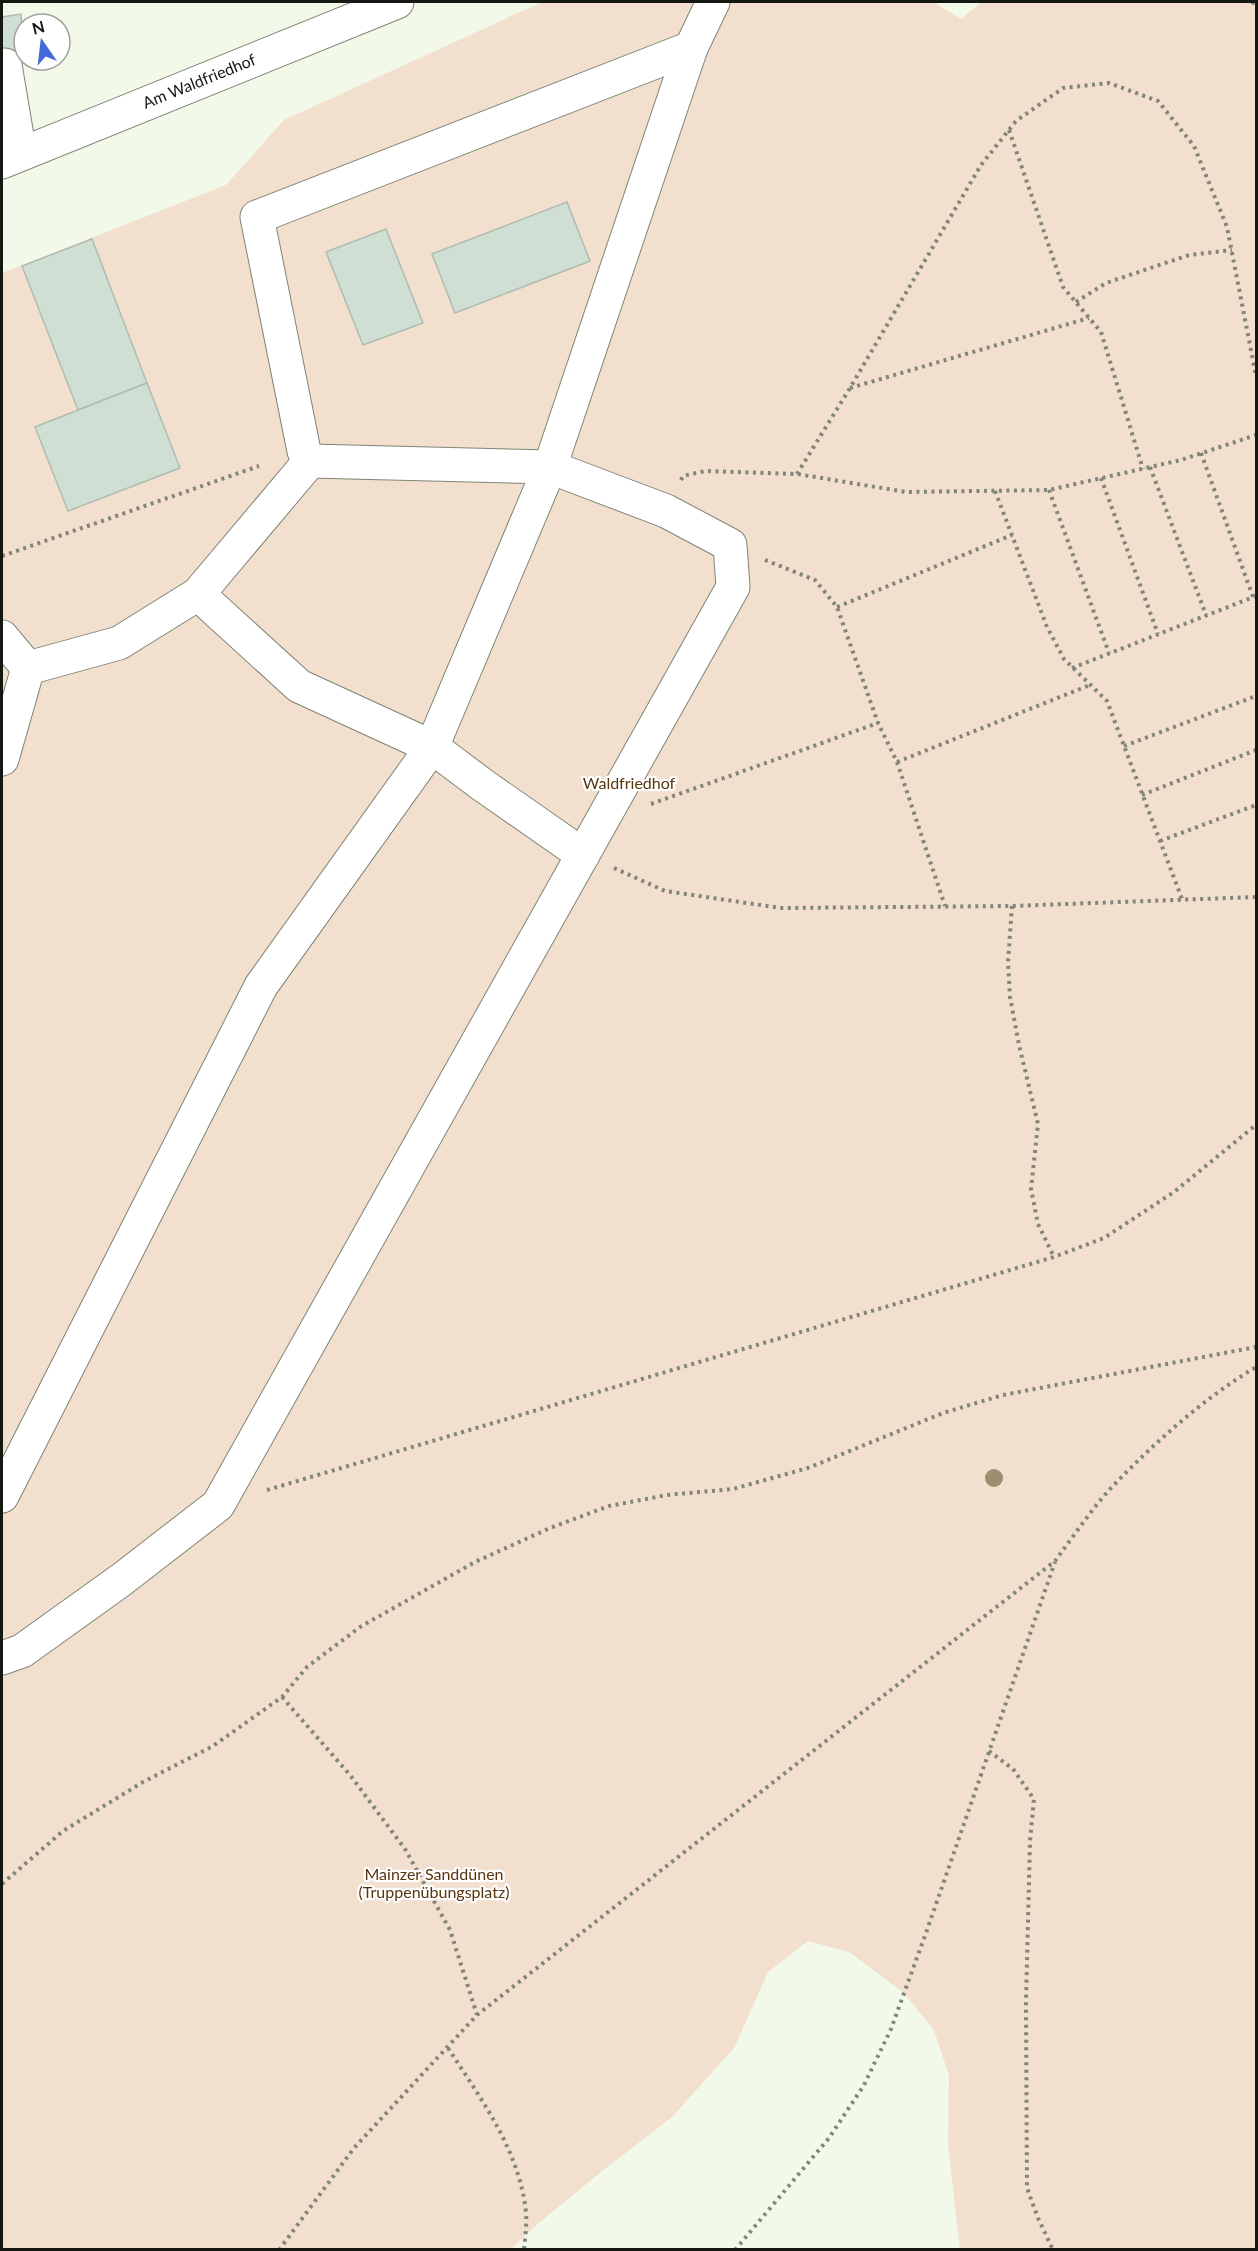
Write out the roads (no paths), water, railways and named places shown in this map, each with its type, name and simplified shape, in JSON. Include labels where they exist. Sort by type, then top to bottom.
[{"type":"street","name":"Am Waldfriedhof","points":[[11,158],[397,2]]},
{"type":"street","points":[[2,1496],[261,986],[432,747],[550,467],[691,48],[713,2]]},
{"type":"street","points":[[307,456],[257,217],[691,48]]},
{"type":"street","points":[[5,65],[11,158]]},
{"type":"street","points":[[2,1658],[22,1651],[121,1580],[218,1505],[733,587],[730,545],[666,511],[550,467],[307,456]]},
{"type":"street","points":[[28,668],[119,643],[198,594],[307,456]]},
{"type":"street","points":[[198,594],[299,686],[432,747],[583,855]]},
{"type":"street","points":[[2,637],[28,668]]},
{"type":"street","points":[[2,759],[28,668]]},
{"type":"park label","name":"Waldfriedhof","points":[[629,783]]},
{"type":"park label","name":"Mainzer Sanddünen (Truppenübungsplatz)","points":[[434,1883]]}]
